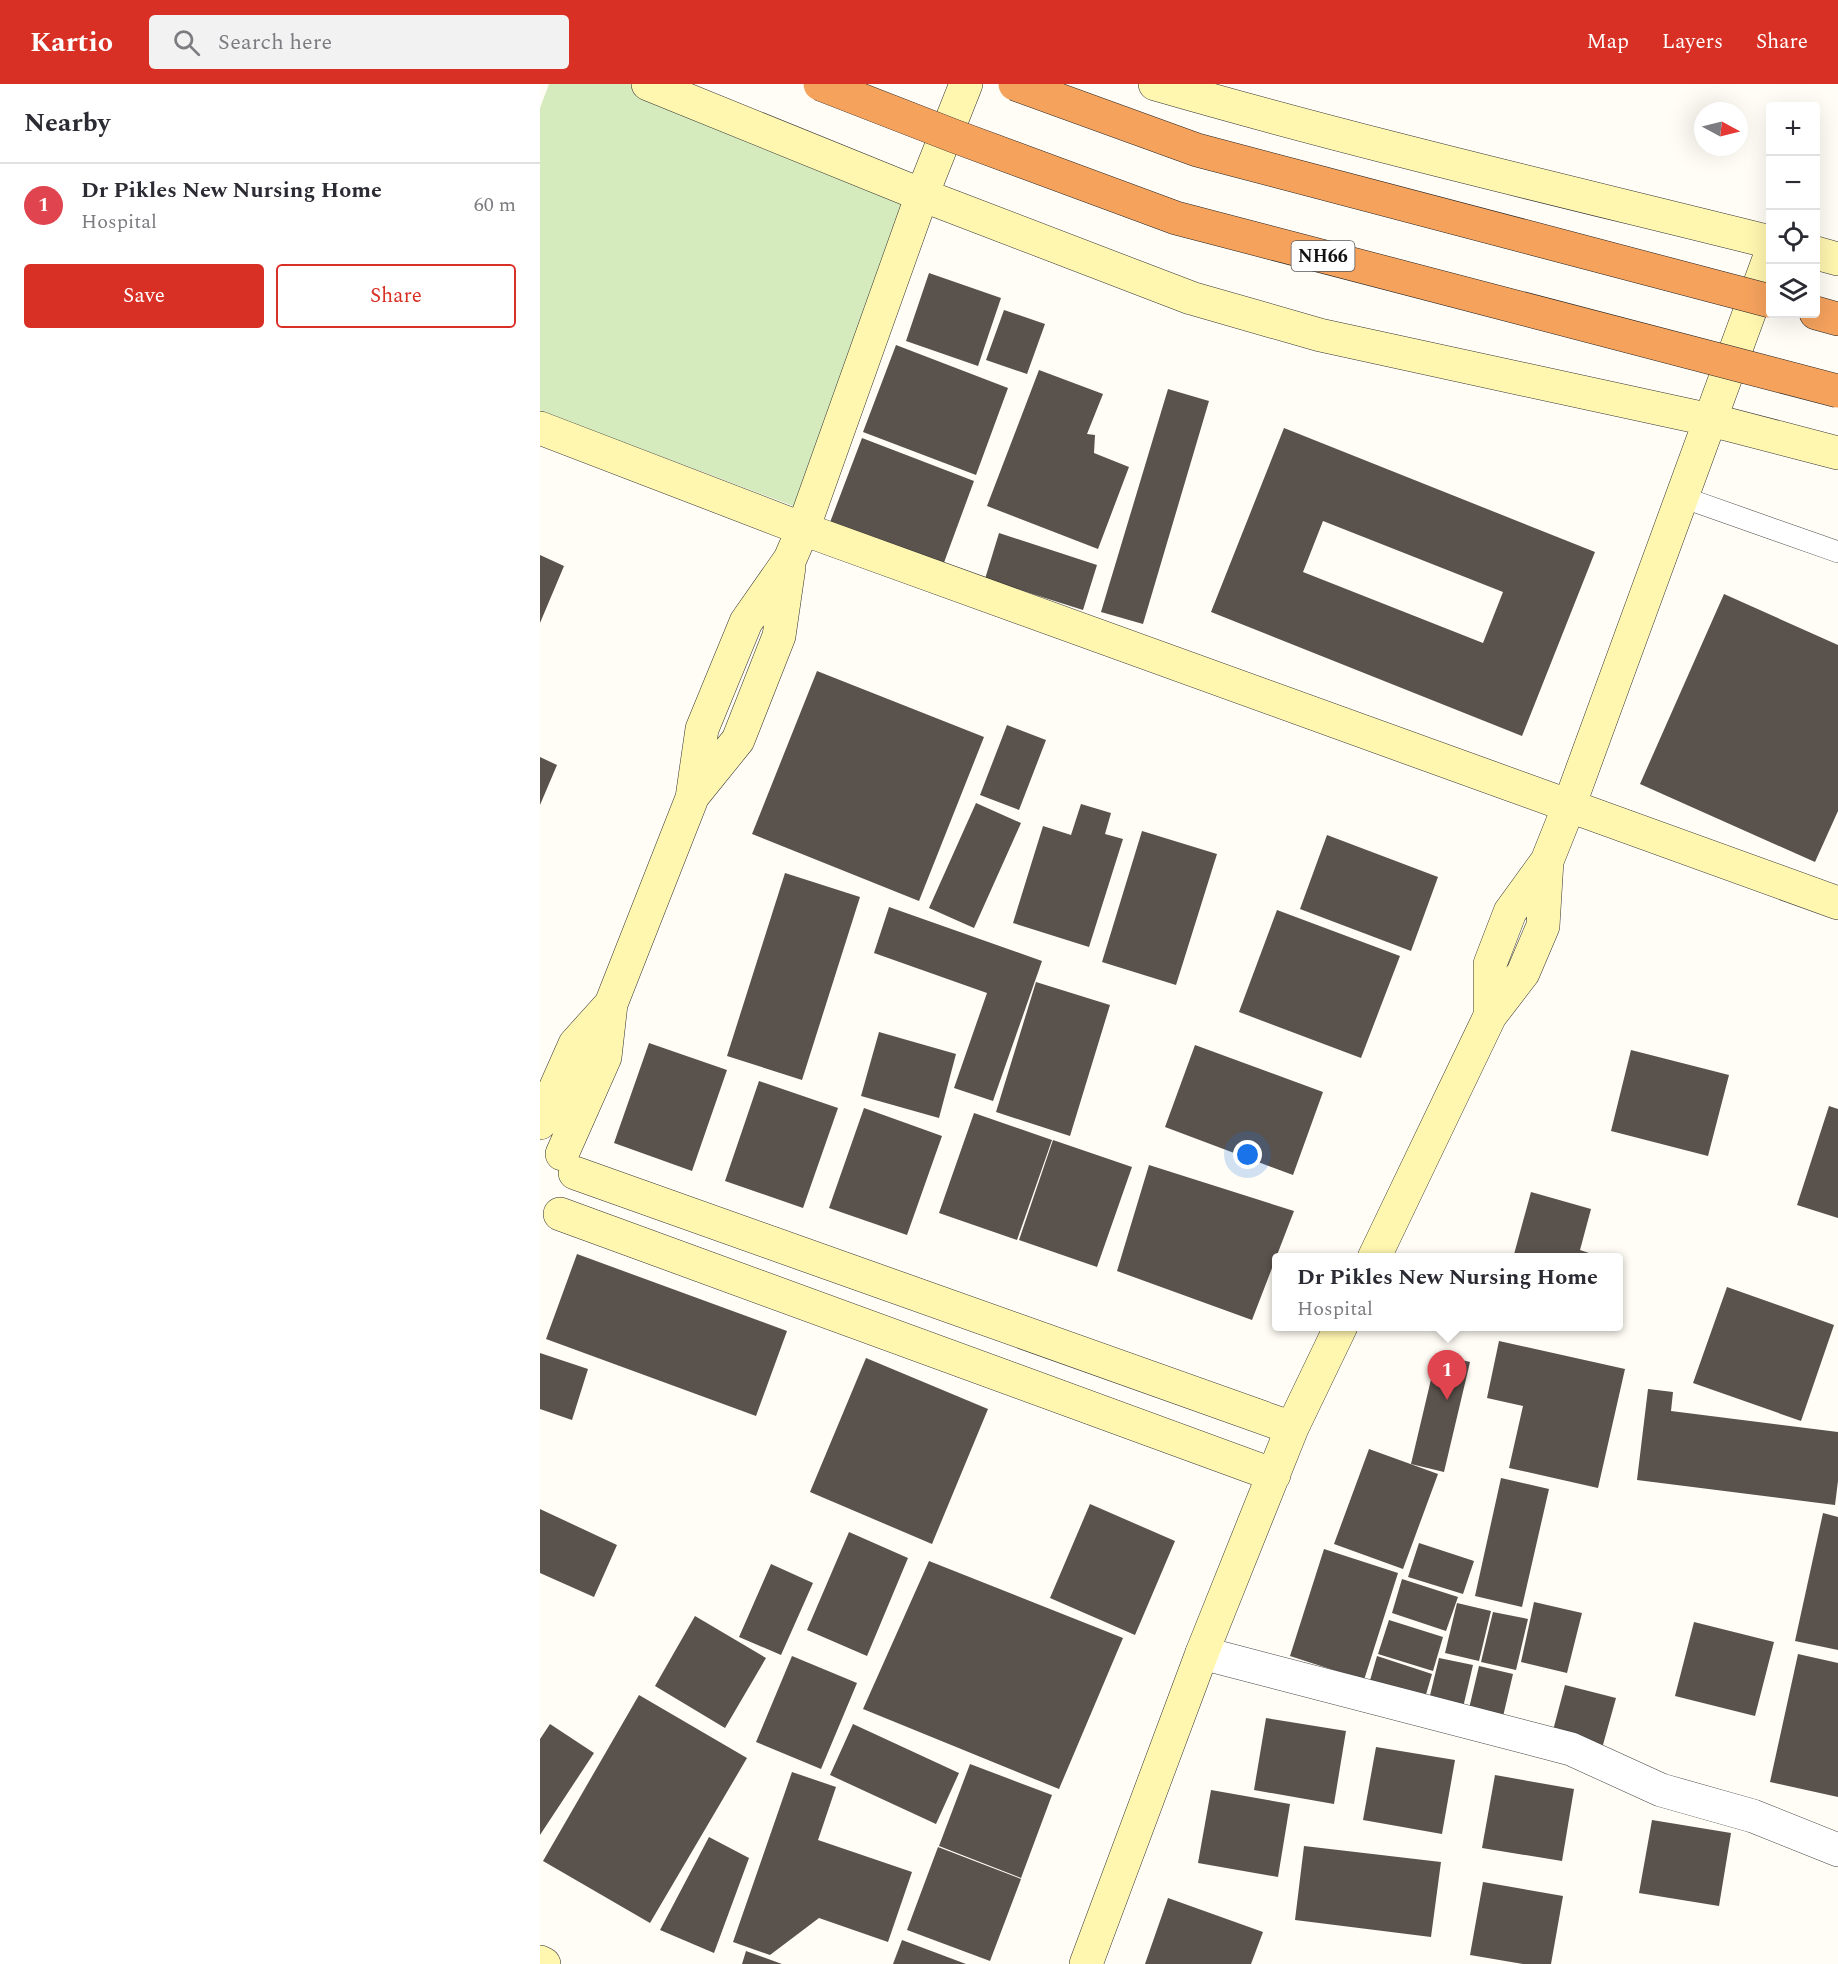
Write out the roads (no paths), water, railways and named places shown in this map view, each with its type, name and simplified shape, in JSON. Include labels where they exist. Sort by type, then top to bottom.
[{"type":"highway","name":"NH66","points":[[820,84],[1176,218],[1838,391]]},
{"type":"highway","points":[[1015,84],[1197,150],[1766,300]]},
{"type":"highway","points":[[1820,314],[1838,319]]},
{"type":"street","points":[[648,84],[922,195],[1191,298],[1320,335],[1711,420],[1838,453]]},
{"type":"street","points":[[559,1158],[604,1057],[611,1004],[692,798],[738,740],[779,636],[790,560],[922,195],[966,84]]},
{"type":"street","points":[[1155,84],[1420,156],[1766,241]]},
{"type":"street","points":[[1820,254],[1838,259]]},
{"type":"street","points":[[1376,1253],[1490,1016],[1522,973],[1543,926],[1547,861],[1767,264]]},
{"type":"street","points":[[540,428],[803,529],[1838,903]]},
{"type":"street","points":[[540,1123],[575,1044],[611,1004]]},
{"type":"street","points":[[550,1217],[569,1206],[575,1196],[577,1185],[559,1158]]},
{"type":"street","points":[[559,1158],[1292,1428]]},
{"type":"street","points":[[550,1217],[1274,1475]]},
{"type":"street","points":[[1086,1964],[1202,1653],[1292,1428],[1339,1331]]},
{"type":"street","points":[[1202,1653],[1571,1749],[1660,1790],[1753,1816],[1838,1850]]},
{"type":"lane","points":[[1682,497],[1838,552]]},
{"type":"place","name":"Dr Pikles New Nursing Home","points":[[1447,1400]]}]
